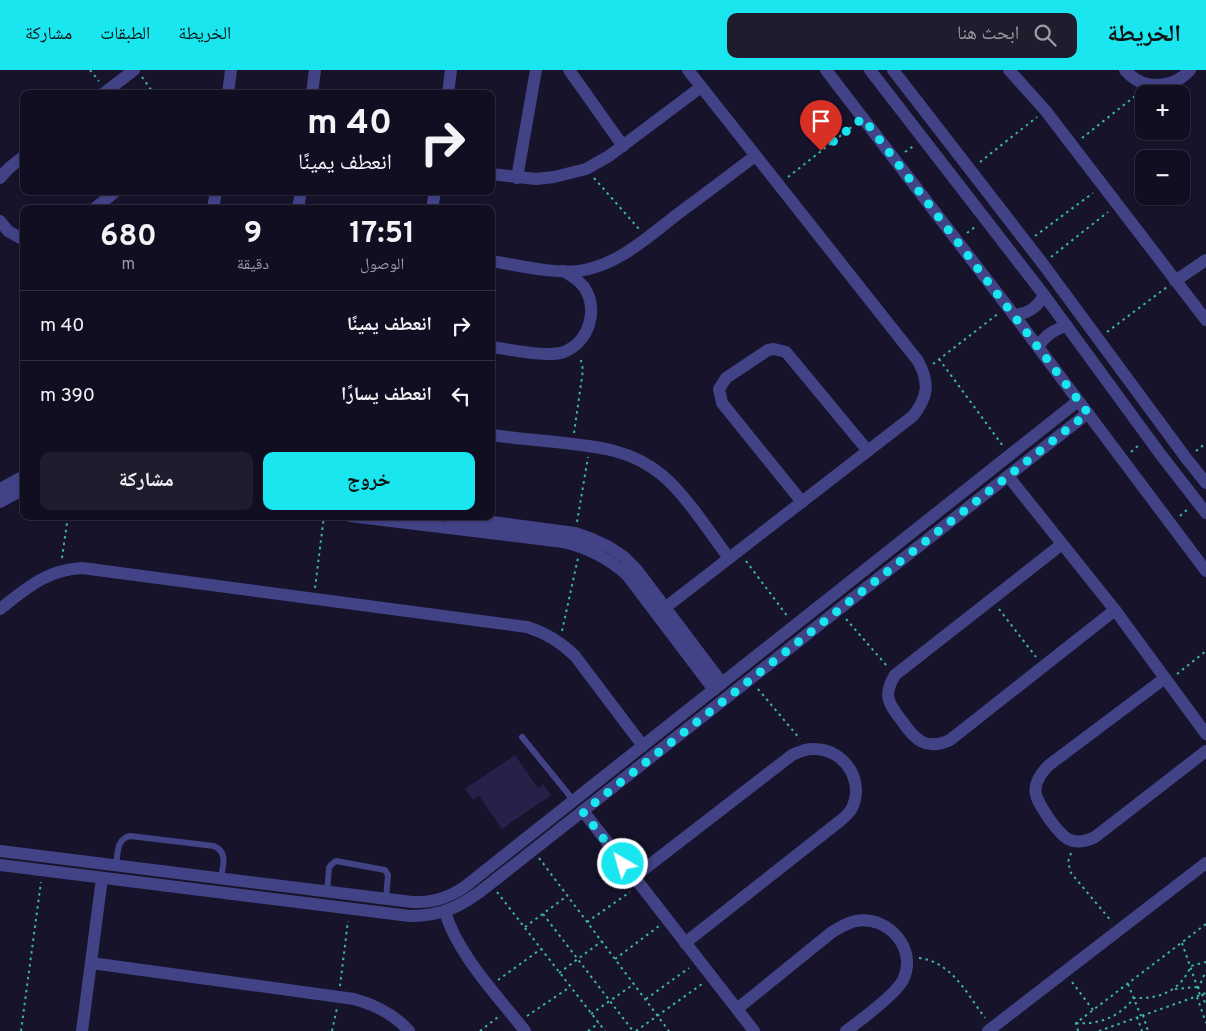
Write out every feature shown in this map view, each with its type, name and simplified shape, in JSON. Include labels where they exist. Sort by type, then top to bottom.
[{"type":"street","points":[[228,90],[231,70]]},
{"type":"street","points":[[312,90],[315,70]]},
{"type":"street","points":[[448,90],[451,70]]},
{"type":"street","points":[[517,178],[536,70]]},
{"type":"street","points":[[569,70],[623,146]]},
{"type":"street","points":[[666,608],[913,416],[921,406],[926,394],[924,371],[918,361],[688,70]]},
{"type":"street","points":[[826,70],[1206,570]]},
{"type":"street","points":[[870,70],[1044,295],[1206,513]]},
{"type":"street","points":[[894,70],[1099,338],[1206,483]]},
{"type":"street","points":[[1009,70],[1045,110],[1206,320]]},
{"type":"street","points":[[1125,70],[1138,80],[1149,85]]},
{"type":"street","points":[[1165,85],[1184,77],[1190,70]]},
{"type":"street","points":[[109,90],[138,74]]},
{"type":"street","points":[[495,175],[536,179],[554,177],[586,169],[609,156],[701,87]]},
{"type":"street","points":[[495,263],[562,271],[576,271],[602,266],[646,238],[755,156]]},
{"type":"street","points":[[0,178],[20,159]]},
{"type":"street","points":[[99,205],[111,195]]},
{"type":"street","points":[[0,221],[8,231],[20,238]]},
{"type":"street","points":[[1175,281],[1206,260]]},
{"type":"street","points":[[495,347],[551,354],[564,352],[584,336],[590,324],[589,298],[583,287],[574,277],[562,271]]},
{"type":"street","points":[[1011,311],[1022,314],[1035,308],[1044,295]]},
{"type":"street","points":[[1038,347],[1047,335],[1067,326]]},
{"type":"street","points":[[802,502],[722,402],[719,389],[726,378],[768,350],[774,349],[786,352],[868,450]]},
{"type":"street","points":[[0,851],[386,899],[436,901],[458,892],[1078,401]]},
{"type":"street","points":[[0,865],[410,916],[433,915],[445,912],[465,903],[533,851],[1088,413]]},
{"type":"street","points":[[495,435],[590,445],[609,448],[628,455],[646,464],[663,476],[734,554]]},
{"type":"street","points":[[1008,476],[1115,610],[1206,734]]},
{"type":"street","points":[[0,489],[20,478]]},
{"type":"street","points":[[0,502],[20,491]]},
{"type":"street","points":[[383,520],[563,542],[580,546],[606,558],[627,576],[718,687]]},
{"type":"street","points":[[477,520],[575,533],[609,547],[637,570],[666,608],[718,687]]},
{"type":"street","points":[[1062,544],[895,676],[888,690],[889,704],[912,735],[926,744],[934,745],[950,740],[1115,610]]},
{"type":"street","points":[[0,608],[40,579],[61,570],[82,568],[526,628],[538,631],[559,642],[575,656],[643,746]]},
{"type":"street","points":[[1166,680],[1049,765],[1042,772],[1038,781],[1037,800],[1060,834],[1068,840],[1086,841],[1095,837],[1206,751]]},
{"type":"street","points":[[637,881],[792,756],[802,750],[813,748],[828,750],[841,757],[850,768],[856,782],[856,797],[850,810],[840,822],[685,943]]},
{"type":"street","points":[[583,812],[754,1031]]},
{"type":"street","points":[[990,1029],[1206,863]]},
{"type":"street","points":[[82,1031],[102,878]]},
{"type":"street","points":[[445,912],[458,943],[521,1026]]},
{"type":"street","points":[[737,1010],[832,932],[843,925],[857,920],[870,921],[894,932],[903,943],[907,956],[907,970],[902,981],[846,1031]]},
{"type":"street","points":[[91,964],[354,999],[383,1009],[396,1018],[409,1031]]},
{"type":"lane","points":[[522,737],[574,801]]},
{"type":"lane","points":[[116,866],[119,844],[125,837],[130,836],[214,846],[222,851],[224,855],[221,878]]},
{"type":"lane","points":[[327,891],[329,868],[336,861],[385,870],[388,875],[386,899]]},
{"type":"path","points":[[90,70],[104,90]]},
{"type":"path","points":[[138,74],[151,90]]},
{"type":"path","points":[[1072,146],[1135,96]]},
{"type":"path","points":[[970,170],[1045,110]]},
{"type":"path","points":[[778,185],[863,118]]},
{"type":"path","points":[[895,160],[922,139]]},
{"type":"path","points":[[586,169],[646,238]]},
{"type":"path","points":[[1026,243],[1103,186]]},
{"type":"path","points":[[1043,264],[1118,205]]},
{"type":"path","points":[[957,241],[985,219]]},
{"type":"path","points":[[1099,338],[1175,281]]},
{"type":"path","points":[[924,371],[1011,311]]},
{"type":"path","points":[[572,444],[583,370],[582,361],[575,345]]},
{"type":"path","points":[[939,359],[1010,455]]},
{"type":"path","points":[[1122,459],[1149,438]]},
{"type":"path","points":[[575,533],[590,445]]},
{"type":"path","points":[[1170,523],[1197,502]]},
{"type":"path","points":[[61,570],[67,520]]},
{"type":"path","points":[[314,600],[324,520]]},
{"type":"path","points":[[559,642],[580,546]]},
{"type":"path","points":[[734,554],[795,626]]},
{"type":"path","points":[[991,600],[1043,666]]},
{"type":"path","points":[[838,610],[895,676]]},
{"type":"path","points":[[1166,680],[1206,651]]},
{"type":"path","points":[[750,679],[796,732],[802,743],[802,750]]},
{"type":"path","points":[[1077,842],[1069,856],[1068,868],[1119,930]]},
{"type":"path","points":[[533,851],[669,1031]]},
{"type":"path","points":[[21,1031],[42,870]]},
{"type":"path","points":[[587,922],[637,881]]},
{"type":"path","points":[[490,884],[605,1031]]},
{"type":"path","points":[[524,927],[567,896]]},
{"type":"path","points":[[332,1031],[339,997],[349,908]]},
{"type":"path","points":[[543,914],[634,1031],[712,977]]},
{"type":"path","points":[[615,959],[667,919]]},
{"type":"path","points":[[1076,1023],[1206,924]]},
{"type":"path","points":[[559,973],[602,941]]},
{"type":"path","points":[[1182,943],[1198,988],[1206,1023]]},
{"type":"path","points":[[490,986],[541,949]]},
{"type":"path","points":[[907,956],[924,958],[945,967],[952,973],[990,1029]]},
{"type":"path","points":[[646,1000],[699,961]]},
{"type":"path","points":[[1175,989],[1191,966],[1206,962]]},
{"type":"path","points":[[1064,972],[1093,1010]]},
{"type":"path","points":[[1198,988],[1206,972]]},
{"type":"path","points":[[592,1014],[634,984]]},
{"type":"path","points":[[1128,984],[1148,1031]]},
{"type":"path","points":[[521,1026],[570,987]]},
{"type":"path","points":[[1076,1023],[1089,1024],[1108,1019],[1126,1008],[1134,998],[1158,996],[1175,989],[1198,988]]},
{"type":"path","points":[[1099,1031],[1206,993]]},
{"type":"path","points":[[1199,995],[1206,1006]]},
{"type":"path","points":[[480,1031],[508,1009]]},
{"type":"path","points":[[1137,1018],[1142,1031]]},
{"type":"path","points":[[588,1031],[599,1023]]},
{"type":"path","points":[[1076,1023],[1078,1031]]},
{"type":"building","points":[[515,755],[538,788],[543,784],[551,795],[502,829],[479,796],[473,800],[465,789]]},
{"type":"route","points":[[623,864],[583,812],[1088,413],[863,118],[821,151]]}]
